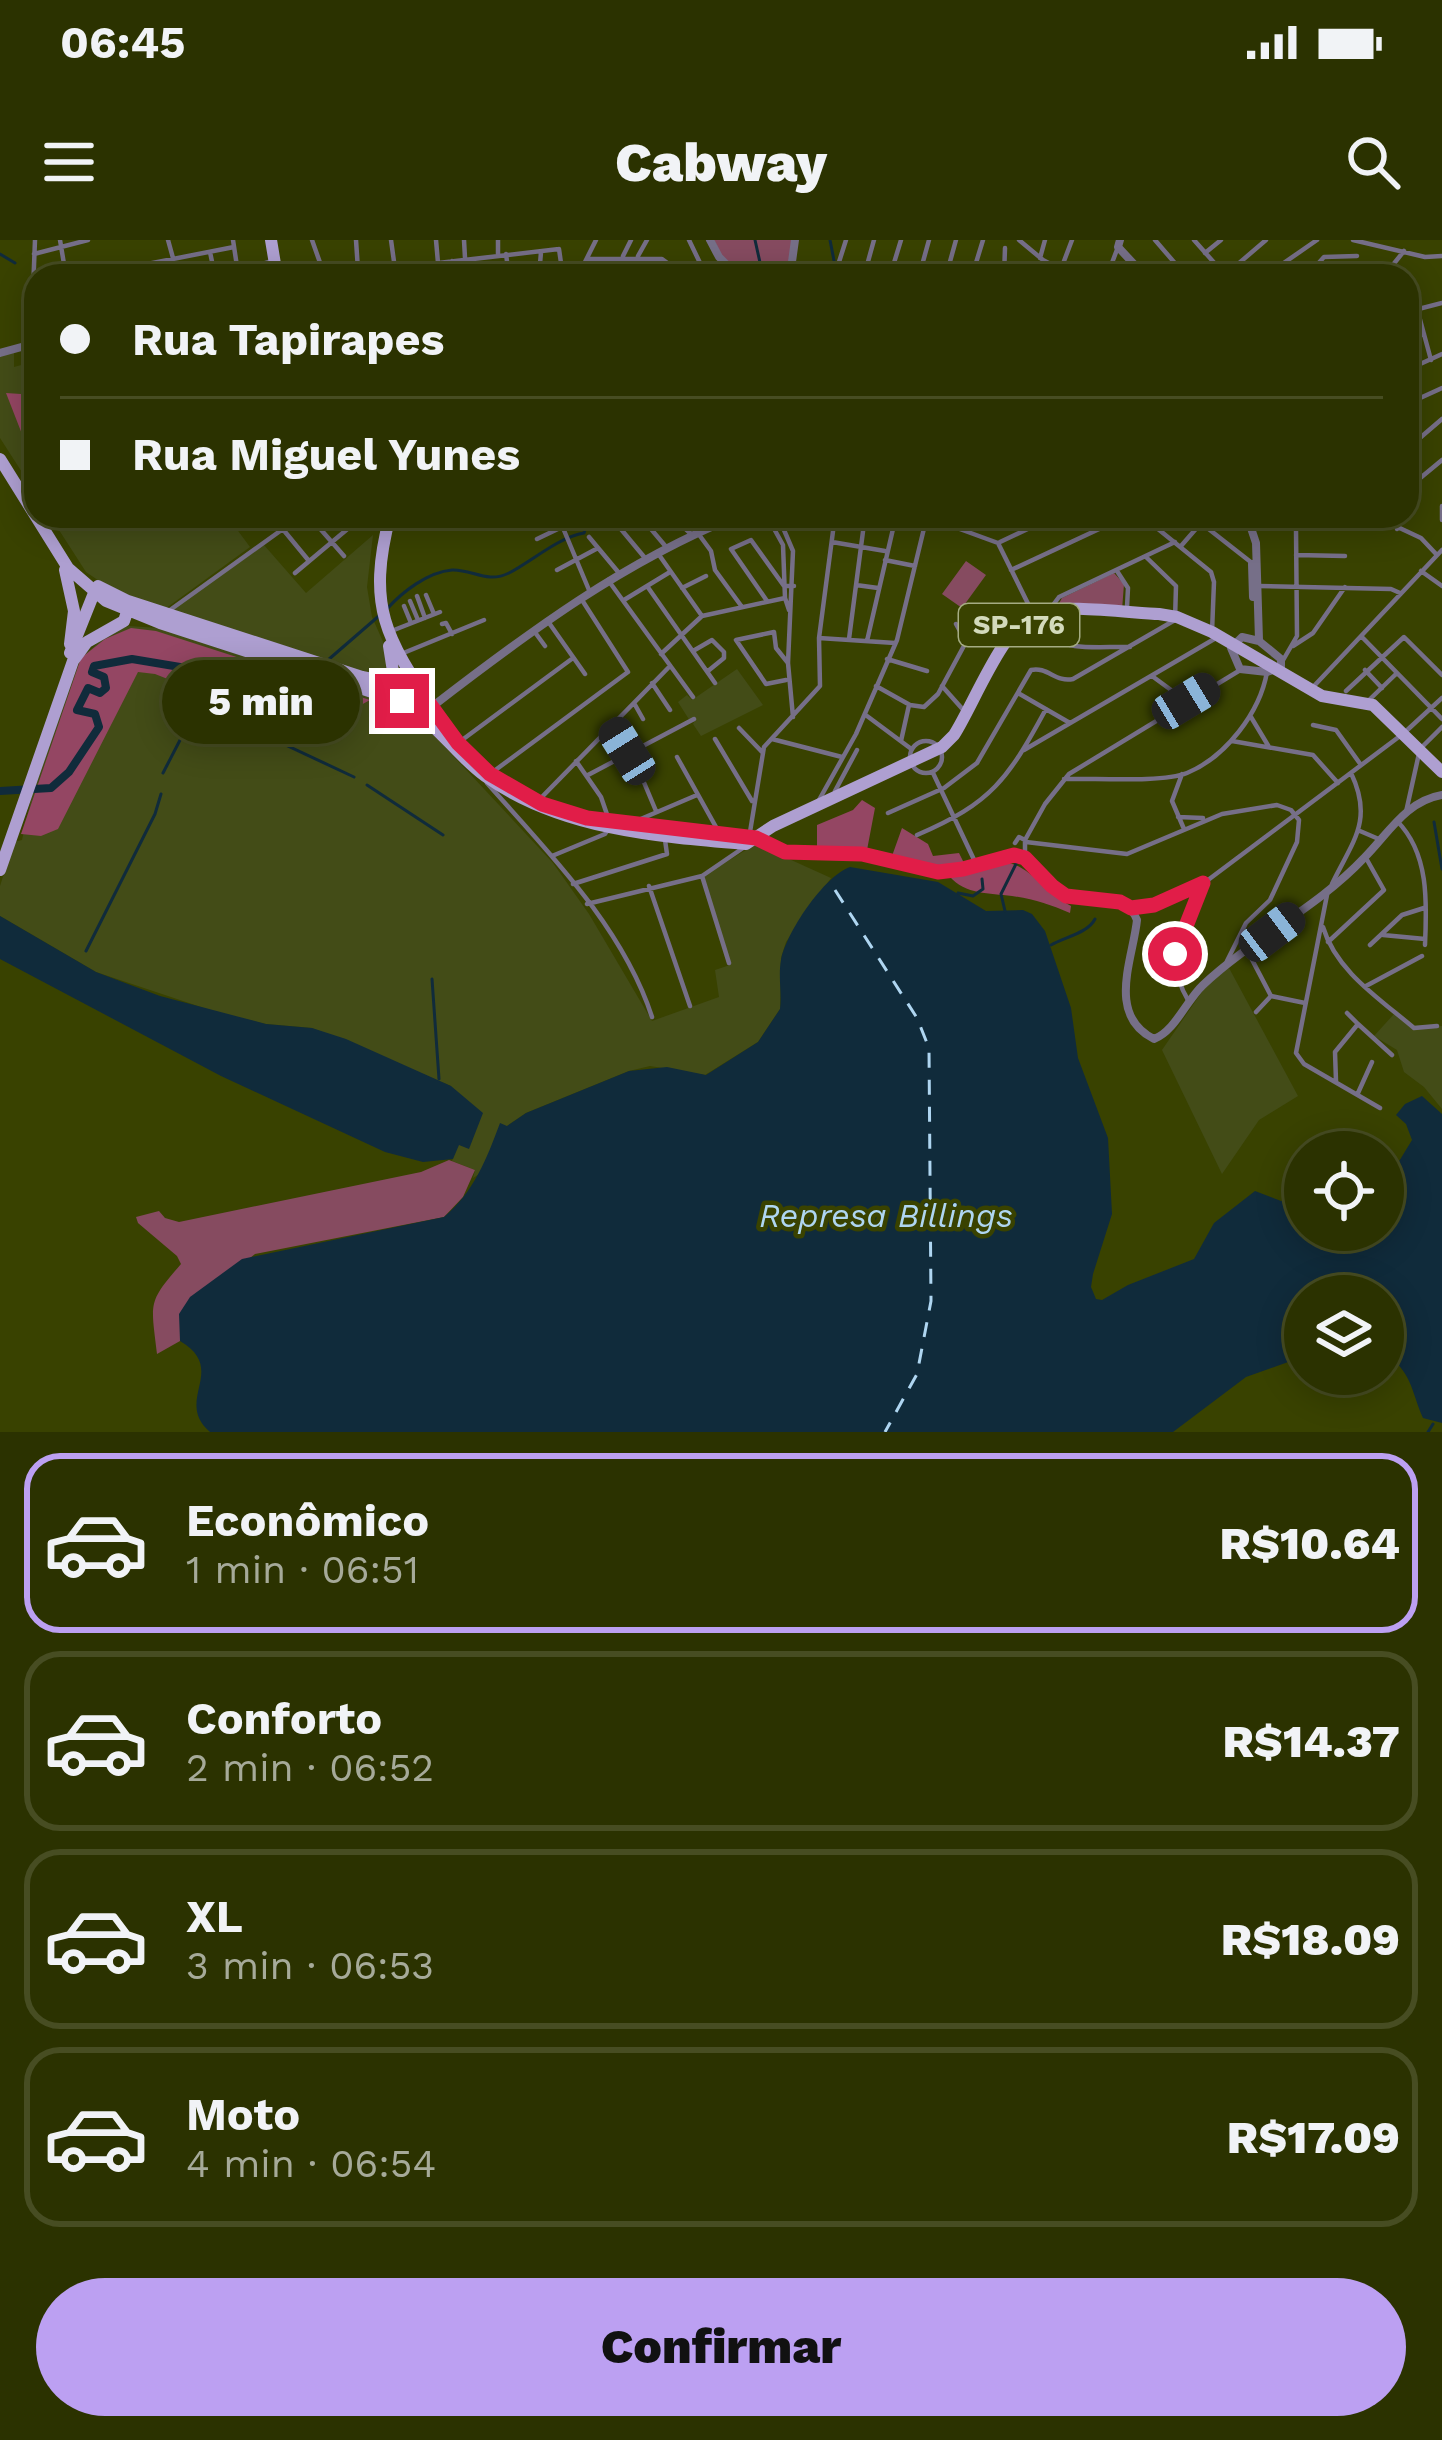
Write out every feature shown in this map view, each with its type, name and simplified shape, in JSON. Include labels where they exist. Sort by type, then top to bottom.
[{"type":"main road","points":[[5,459],[24,485]]},
{"type":"main road","points":[[5,459],[24,492]]},
{"type":"main road","points":[[44,528],[74,575],[128,606],[421,709],[433,706]]},
{"type":"main road","points":[[52,528],[79,570],[102,593]]},
{"type":"main road","points":[[382,528],[373,590],[379,622],[398,658],[484,773],[538,802],[611,824],[722,839]]},
{"type":"main road","points":[[383,528],[378,580],[398,658],[394,684],[402,701],[429,718],[484,773],[513,796],[566,817],[662,833],[751,840]]},
{"type":"main road","points":[[55,547],[73,601],[68,657]]},
{"type":"main road","points":[[0,871],[6,837],[68,657],[102,593]]},
{"type":"main road","points":[[6,837],[79,651],[98,634],[124,621],[128,606]]},
{"type":"main road","name":"SP-176","points":[[751,840],[942,747],[1027,618],[1054,606],[1161,621],[1177,617],[1228,637],[1310,690],[1330,698],[1367,702],[1442,772]]},
{"type":"main road","points":[[116,625],[163,618],[414,689],[433,706]]},
{"type":"main road","points":[[86,621],[89,632],[98,634]]},
{"type":"main road","points":[[371,680],[388,674],[398,658]]},
{"type":"main road","points":[[274,660],[303,666],[308,659]]},
{"type":"street","points":[[34,240],[34,264]]},
{"type":"street","points":[[34,254],[61,242],[88,240]]},
{"type":"street","points":[[168,240],[174,264]]},
{"type":"street","points":[[436,240],[438,263]]},
{"type":"street","points":[[464,240],[465,260]]},
{"type":"street","points":[[498,240],[505,264]]},
{"type":"street","points":[[532,240],[532,251]]},
{"type":"street","points":[[561,263],[563,240]]},
{"type":"street","points":[[586,264],[596,240]]},
{"type":"street","points":[[622,258],[631,240]]},
{"type":"street","points":[[638,257],[647,240]]},
{"type":"street","points":[[1018,240],[1051,264]]},
{"type":"street","points":[[1040,258],[1045,240]]},
{"type":"street","points":[[1155,240],[1176,264]]},
{"type":"street","points":[[1193,240],[1214,264]]},
{"type":"street","points":[[1205,254],[1221,240]]},
{"type":"street","points":[[1238,264],[1266,240]]},
{"type":"street","points":[[1353,240],[1442,256]]},
{"type":"street","points":[[1283,264],[1315,242],[1320,259]]},
{"type":"street","points":[[155,264],[233,243]]},
{"type":"street","points":[[1004,264],[1005,248]]},
{"type":"street","points":[[433,264],[559,249]]},
{"type":"street","points":[[209,250],[212,264]]},
{"type":"street","points":[[540,264],[541,250]]},
{"type":"street","points":[[1393,264],[1404,251]]},
{"type":"street","points":[[1316,264],[1337,254],[1357,256]]},
{"type":"street","points":[[587,259],[638,257],[669,264]]},
{"type":"street","points":[[1419,316],[1431,360]]},
{"type":"street","points":[[1419,336],[1424,334]]},
{"type":"street","points":[[1419,365],[1442,354]]},
{"type":"street","points":[[1419,439],[1442,419]]},
{"type":"street","points":[[1419,480],[1442,460]]},
{"type":"street","points":[[1442,506],[1442,520]]},
{"type":"street","points":[[319,528],[344,556]]},
{"type":"street","points":[[295,573],[348,528]]},
{"type":"street","points":[[537,539],[560,528]]},
{"type":"street","points":[[562,528],[584,593],[628,670],[484,773],[616,945],[652,1017]]},
{"type":"street","points":[[620,528],[645,559]]},
{"type":"street","points":[[648,528],[670,572],[702,616]]},
{"type":"street","points":[[687,528],[711,551],[715,570],[742,607]]},
{"type":"street","points":[[433,706],[584,593],[709,528]]},
{"type":"street","points":[[774,528],[784,545],[789,610]]},
{"type":"street","points":[[784,528],[792,543],[794,575],[788,663],[793,718]]},
{"type":"street","points":[[587,904],[702,876],[751,840],[763,752],[819,690],[820,638],[834,528]]},
{"type":"street","points":[[849,640],[863,528]]},
{"type":"street","points":[[867,640],[893,528]]},
{"type":"street","points":[[815,808],[865,715],[895,644],[924,528]]},
{"type":"street","points":[[957,528],[998,543],[1027,618],[1042,634],[1057,643],[1131,647]]},
{"type":"street","points":[[998,543],[1029,528]]},
{"type":"street","points":[[1011,570],[1101,528]]},
{"type":"street","points":[[1157,528],[1214,578],[1241,669]]},
{"type":"street","points":[[1054,606],[1178,544],[1196,528]]},
{"type":"street","points":[[1207,528],[1252,563]]},
{"type":"street","points":[[1247,528],[1255,586]]},
{"type":"street","points":[[1249,528],[1256,543],[1259,641],[1276,668]]},
{"type":"street","points":[[1064,779],[1182,774],[1230,741],[1251,717],[1298,630],[1297,528]]},
{"type":"street","points":[[163,618],[282,529],[309,561]]},
{"type":"street","points":[[1310,690],[1439,552],[1421,538],[1397,529]]},
{"type":"street","points":[[589,537],[619,573]]},
{"type":"street","points":[[767,602],[730,551],[751,540],[784,586]]},
{"type":"street","points":[[832,542],[887,551]]},
{"type":"street","points":[[556,570],[598,548]]},
{"type":"street","points":[[1237,551],[1252,551]]},
{"type":"street","points":[[1296,555],[1345,556]]},
{"type":"street","points":[[1145,557],[1176,586],[1177,617]]},
{"type":"street","points":[[885,560],[915,566]]},
{"type":"street","points":[[1118,571],[1128,588],[1125,613]]},
{"type":"street","points":[[1421,571],[1442,586]]},
{"type":"street","points":[[623,600],[670,572]]},
{"type":"street","points":[[784,576],[794,575]]},
{"type":"street","points":[[682,588],[706,576]]},
{"type":"street","points":[[608,580],[693,698]]},
{"type":"street","points":[[856,585],[878,588]]},
{"type":"street","points":[[647,586],[715,682]]},
{"type":"street","points":[[784,586],[794,586]]},
{"type":"street","points":[[1255,586],[1400,593]]},
{"type":"street","points":[[1292,646],[1313,634],[1345,587]]},
{"type":"street","points":[[388,632],[437,613],[426,595]]},
{"type":"street","points":[[417,596],[418,620]]},
{"type":"street","points":[[662,654],[702,616],[785,598]]},
{"type":"street","points":[[407,603],[418,620]]},
{"type":"street","points":[[876,686],[910,704],[928,705],[966,642],[1012,618],[1027,618]]},
{"type":"street","points":[[398,658],[484,620]]},
{"type":"street","points":[[547,620],[585,674]]},
{"type":"street","points":[[888,813],[966,773],[987,750],[1035,669],[1067,680],[1131,647],[1161,621]]},
{"type":"street","points":[[1024,749],[1256,622]]},
{"type":"street","points":[[442,624],[452,634]]},
{"type":"street","points":[[956,624],[966,642]]},
{"type":"street","points":[[534,630],[545,646]]},
{"type":"street","points":[[788,663],[776,648],[775,633],[739,638],[737,643],[766,684],[788,680]]},
{"type":"street","points":[[1360,635],[1442,723],[1420,749],[1406,812]]},
{"type":"street","points":[[1228,637],[1259,641]]},
{"type":"street","points":[[820,638],[895,644]]},
{"type":"street","points":[[1346,691],[1402,638],[1442,676]]},
{"type":"street","points":[[693,651],[712,640],[724,652],[724,658],[708,671]]},
{"type":"street","points":[[458,743],[573,658]]},
{"type":"street","points":[[886,659],[927,671]]},
{"type":"street","points":[[538,802],[670,666]]},
{"type":"street","points":[[1003,857],[1023,845],[1064,779],[1084,764],[1241,669],[1276,668]]},
{"type":"street","points":[[1365,670],[1382,688]]},
{"type":"street","points":[[1367,702],[1398,672]]},
{"type":"street","points":[[1152,676],[1186,701]]},
{"type":"street","points":[[652,683],[670,710]]},
{"type":"street","points":[[942,686],[967,714]]},
{"type":"street","points":[[1018,693],[1070,724]]},
{"type":"street","points":[[1137,912],[1203,883],[1404,734],[1442,698]]},
{"type":"street","points":[[634,703],[643,719]]},
{"type":"street","points":[[901,741],[910,704]]},
{"type":"street","points":[[917,835],[986,798],[1024,749],[1046,709]]},
{"type":"street","points":[[865,715],[910,748],[917,771],[933,772]]},
{"type":"street","points":[[1251,717],[1269,747]]},
{"type":"street","points":[[588,776],[694,719]]},
{"type":"street","points":[[1313,724],[1336,730],[1361,765]]},
{"type":"street","points":[[612,726],[656,812]]},
{"type":"street","points":[[739,728],[763,752]]},
{"type":"street","points":[[1433,735],[1442,744]]},
{"type":"street","points":[[716,739],[754,805]]},
{"type":"street","points":[[770,739],[842,757]]},
{"type":"street","points":[[1230,741],[1313,754],[1338,783]]},
{"type":"street","points":[[910,748],[926,743],[942,747],[942,759],[933,772]]},
{"type":"street","points":[[830,802],[857,750]]},
{"type":"street","points":[[677,757],[733,856]]},
{"type":"street","points":[[552,856],[605,834],[611,824],[576,761]]},
{"type":"street","points":[[1084,764],[1095,779]]},
{"type":"street","points":[[933,772],[976,866]]},
{"type":"street","points":[[1351,773],[1361,803],[1360,831],[1331,888],[1297,1057],[1380,1108]]},
{"type":"street","points":[[1182,774],[1172,801],[1184,829]]},
{"type":"street","points":[[629,824],[697,795]]},
{"type":"street","points":[[1137,912],[1124,988],[1135,1022],[1154,1040],[1164,1035],[1188,1000],[1225,966],[1331,888],[1406,812],[1442,795]]},
{"type":"street","points":[[512,811],[508,801],[513,796]]},
{"type":"street","points":[[751,840],[785,852],[862,854],[938,872],[976,866],[1023,845],[1085,846],[1126,854],[1206,819],[1277,805],[1296,814]]},
{"type":"street","points":[[1225,966],[1246,923],[1270,900],[1299,834],[1296,814]]},
{"type":"street","points":[[1178,817],[1206,819]]},
{"type":"street","points":[[1380,934],[1425,942],[1420,853],[1397,821]]},
{"type":"street","points":[[1360,831],[1381,840]]},
{"type":"street","points":[[573,884],[667,854],[662,833]]},
{"type":"street","points":[[1023,845],[1052,886],[1066,896],[1120,902],[1137,912]]},
{"type":"street","points":[[1328,943],[1384,890],[1365,857]]},
{"type":"street","points":[[702,876],[729,963]]},
{"type":"street","points":[[1188,1000],[1176,974],[1175,954],[1203,883]]},
{"type":"street","points":[[650,886],[690,1006]]},
{"type":"street","points":[[1137,912],[1154,905]]},
{"type":"street","points":[[1370,945],[1402,915],[1424,908]]},
{"type":"street","points":[[1323,926],[1336,958],[1366,986],[1414,1028],[1437,1026]]},
{"type":"street","points":[[1247,950],[1271,996]]},
{"type":"street","points":[[1366,986],[1422,956]]},
{"type":"street","points":[[1271,996],[1305,1003]]},
{"type":"street","points":[[1256,1012],[1271,996]]},
{"type":"street","points":[[1347,1013],[1392,1055]]},
{"type":"street","points":[[1336,1081],[1335,1052],[1358,1024]]},
{"type":"street","points":[[1358,1093],[1372,1062]]},
{"type":"shaded area","points":[[714,240],[793,240],[790,264],[730,264]]},
{"type":"shaded area","points":[[14,352],[14,367],[24,364],[24,475],[0,438],[0,356]]},
{"type":"shaded area","points":[[6,393],[24,394],[24,439]]},
{"type":"shaded area","points":[[58,528],[236,528],[250,547],[165,609],[108,587],[86,572]]},
{"type":"shaded area","points":[[373,535],[367,587],[372,617],[389,655],[382,674],[373,677],[172,610],[264,545],[306,593]]},
{"type":"shaded area","points":[[966,561],[986,575],[962,608],[942,594]]},
{"type":"shaded area","points":[[1114,573],[1124,584],[1122,610],[1057,607],[1062,598]]},
{"type":"shaded area","points":[[129,626],[159,628],[416,716],[553,863],[652,1021],[719,997],[715,970],[730,965],[703,876],[756,844],[831,878],[786,942],[780,1009],[758,1042],[705,1075],[650,1066],[526,1113],[507,1126],[481,1173],[473,1178],[475,1170],[452,1161],[458,1144],[469,1148],[451,1086],[312,1028],[222,1014],[96,972],[0,916],[0,886],[14,842],[22,840],[37,772],[81,658],[109,633]]},
{"type":"shaded area","points":[[131,628],[156,631],[370,700],[321,727],[301,732],[155,674],[138,672],[58,829],[41,836],[21,834],[81,658],[105,639]]},
{"type":"shaded area","points":[[737,669],[763,705],[701,736],[693,724],[696,718],[690,721],[678,702],[687,695],[692,700]]},
{"type":"shaded area","points":[[862,800],[875,808],[867,850],[817,846],[817,825],[853,810]]},
{"type":"shaded area","points":[[902,828],[928,844],[933,856],[959,853],[964,863],[938,868],[892,856]]},
{"type":"shaded area","points":[[1008,863],[1071,906],[1070,913],[1027,899],[970,890],[949,876]]},
{"type":"shaded area","points":[[1229,968],[1298,1096],[1259,1120],[1222,1174],[1162,1050],[1208,983]]},
{"type":"shaded area","points":[[1394,1014],[1412,1029],[1442,1026],[1442,1109],[1404,1072],[1397,1050],[1374,1036]]},
{"type":"shaded area","points":[[449,1160],[475,1170],[463,1197],[444,1217],[255,1254],[180,1314],[180,1341],[157,1354],[154,1304],[181,1264],[136,1217],[159,1211],[179,1222],[421,1172]]},
{"type":"water","name":"Represa Billings","points":[[850,867],[938,882],[986,911],[1032,914],[1045,931],[1071,1008],[1078,1058],[1108,1138],[1112,1214],[1093,1274],[1096,1299],[1194,1259],[1214,1223],[1255,1191],[1284,1200],[1284,1251],[1404,1251],[1404,1153],[1412,1140],[1396,1115],[1422,1096],[1442,1114],[1442,1423],[1423,1418],[1404,1373],[1404,1275],[1284,1275],[1284,1363],[1246,1377],[1173,1432],[210,1432],[197,1408],[200,1363],[180,1341],[179,1314],[190,1297],[242,1259],[444,1217],[471,1186],[500,1123],[507,1126],[526,1113],[629,1071],[667,1067],[706,1075],[758,1042],[780,1009],[781,960],[790,935],[818,893]]},
{"type":"water","points":[[0,916],[96,972],[160,996],[266,1024],[312,1028],[451,1086],[483,1113],[469,1149],[459,1145],[453,1159],[423,1162],[385,1152],[221,1076],[0,959]]},
{"type":"waterway","points":[[755,240],[760,264]]},
{"type":"waterway","points":[[830,240],[835,264]]},
{"type":"waterway","points":[[0,254],[15,263]]},
{"type":"waterway","points":[[387,609],[434,575],[459,570],[487,577],[509,573],[586,528]]},
{"type":"waterway","points":[[328,660],[380,615]]},
{"type":"waterway","points":[[0,791],[51,788],[69,772],[99,727],[95,714],[77,710],[88,688],[100,693],[106,688],[104,677],[92,672],[94,666],[132,659],[198,670],[220,664],[233,684],[240,686],[297,681]]},
{"type":"waterway","points":[[163,773],[194,713],[200,710],[354,777]]},
{"type":"waterway","points":[[367,785],[443,835]]},
{"type":"waterway","points":[[86,951],[161,794]]},
{"type":"waterway","points":[[1434,822],[1442,869]]},
{"type":"waterway","points":[[1005,911],[1001,894],[1017,862]]},
{"type":"waterway","points":[[958,893],[973,896],[983,889],[982,879]]},
{"type":"waterway","points":[[1051,945],[1082,931],[1095,919]]},
{"type":"waterway","points":[[432,979],[439,1079]]},
{"type":"waterway","points":[[1428,1432],[1433,1424]]},
{"type":"ferry route","points":[[835,890],[917,1018],[929,1048],[931,1301],[917,1374],[885,1432]]},
{"type":"route","points":[[402,701],[394,684],[423,695],[458,743],[490,774],[542,804],[587,818],[756,838],[785,852],[877,856],[938,872],[1014,855],[1025,858],[1066,896],[1120,902],[1131,908],[1154,905],[1203,883],[1175,954]]}]
